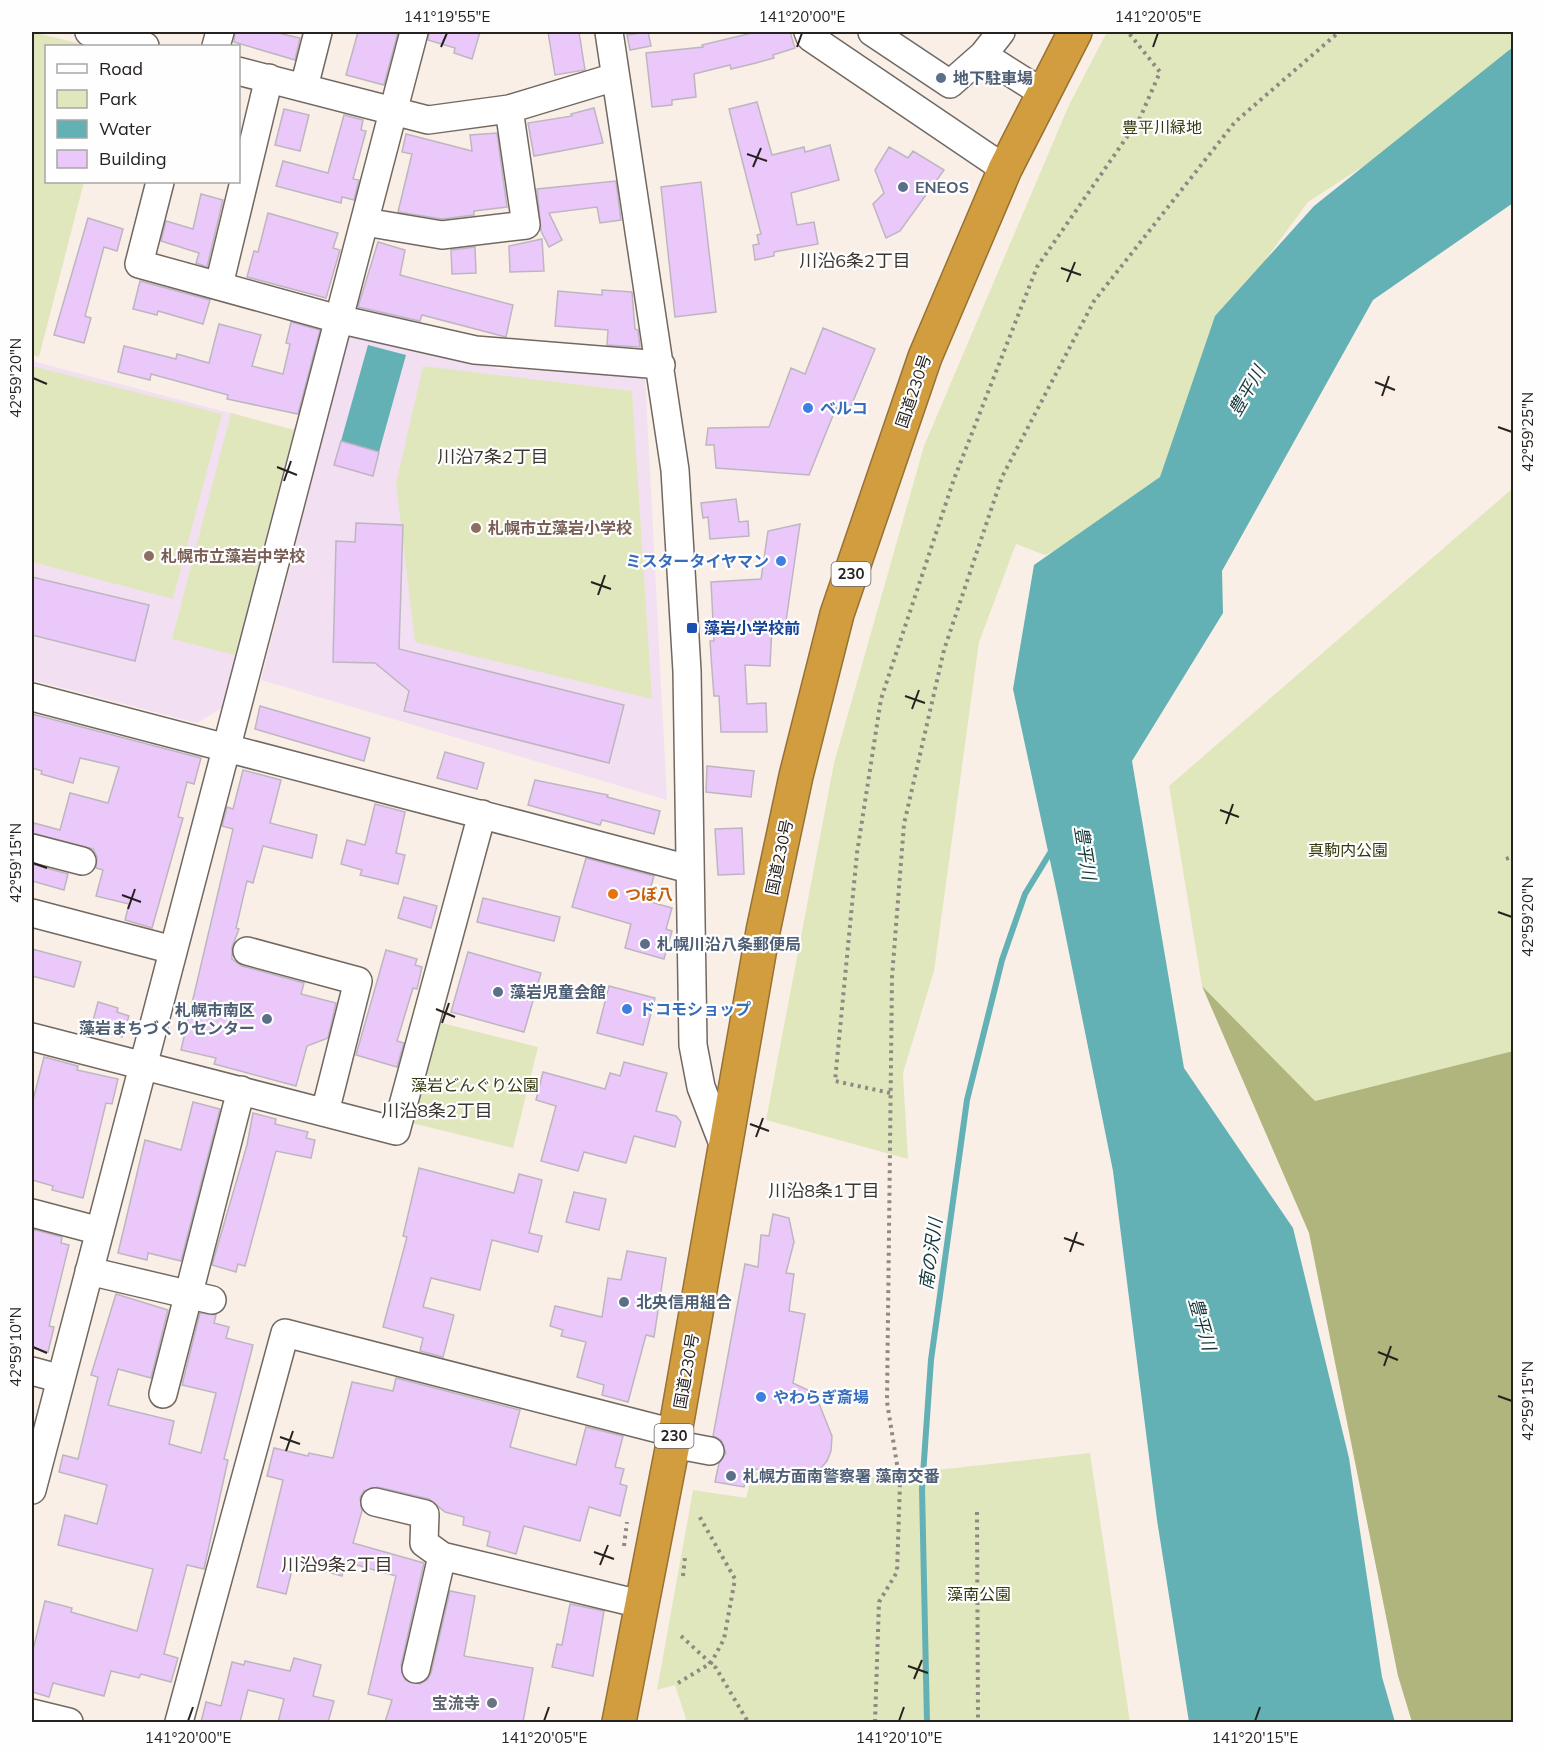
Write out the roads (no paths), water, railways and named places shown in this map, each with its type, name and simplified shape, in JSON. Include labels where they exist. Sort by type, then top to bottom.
[{"type":"highway","name":"国道230号","points":[[624,1721],[640,1604],[674,1439],[750,1002],[793,787],[837,614],[925,357],[1005,169],[1075,32]]},
{"type":"street","points":[[89,32],[129,39]]},
{"type":"street","points":[[304,87],[318,32]]},
{"type":"street","points":[[32,1490],[414,32]]},
{"type":"street","points":[[609,32],[661,365],[675,470],[686,660],[693,1045],[701,1087],[725,1149]]},
{"type":"street","points":[[808,32],[810,37],[1005,169]]},
{"type":"street","points":[[872,32],[950,84],[983,56],[1000,32]]},
{"type":"street","points":[[983,56],[1043,93]]},
{"type":"street","points":[[240,71],[428,120],[509,109],[615,77]]},
{"type":"street","points":[[219,285],[269,78]]},
{"type":"street","points":[[365,222],[442,235],[526,225],[509,109]]},
{"type":"street","points":[[160,183],[140,264],[338,319],[475,350],[661,365]]},
{"type":"street","points":[[32,697],[689,869]]},
{"type":"street","points":[[32,1037],[396,1131],[482,814]]},
{"type":"street","points":[[32,848],[82,861]]},
{"type":"street","points":[[32,913],[173,950]]},
{"type":"street","points":[[246,951],[358,981],[325,1112]]},
{"type":"street","points":[[163,1395],[201,1297],[241,1090]]},
{"type":"street","points":[[32,1214],[100,1231]]},
{"type":"street","points":[[89,1271],[201,1297]]},
{"type":"street","points":[[179,1722],[285,1334],[674,1439],[710,1451]]},
{"type":"street","points":[[32,1371],[61,1378]]},
{"type":"street","points":[[375,1502],[425,1514],[424,1543],[442,1556],[640,1604]]},
{"type":"street","points":[[416,1668],[442,1556]]},
{"type":"street","points":[[32,1713],[69,1722]]},
{"type":"water","name":"豊平川","points":[[1513,47],[1513,203],[1373,300],[1222,571],[1223,613],[1132,761],[1184,1068],[1293,1228],[1349,1458],[1382,1677],[1395,1722],[1189,1722],[1157,1520],[1113,1171],[1013,689],[1034,565],[1160,477],[1215,316],[1314,206]]},
{"type":"water","points":[[368,345],[406,355],[379,452],[341,441]]},
{"type":"waterway","name":"南の沢川","points":[[927,1722],[922,1489],[931,1360],[967,1100],[1002,960],[1025,894],[1053,848]]},
{"type":"place","name":"地下駐車場","points":[[941,78]]},
{"type":"place","name":"ENEOS","points":[[903,187]]},
{"type":"place","name":"ベルコ","points":[[808,408]]},
{"type":"place","name":"札幌市立藻岩小学校","points":[[476,528]]},
{"type":"place","name":"札幌市立藻岩中学校","points":[[149,556]]},
{"type":"place","name":"ミスタータイヤマン","points":[[781,561]]},
{"type":"place","name":"藻岩小学校前","points":[[692,628]]},
{"type":"place","name":"つぼ八","points":[[613,894]]},
{"type":"place","name":"札幌川沿八条郵便局","points":[[645,944]]},
{"type":"place","name":"藻岩児童会館","points":[[498,992]]},
{"type":"place","name":"ドコモショップ","points":[[627,1009]]},
{"type":"place","name":"札幌市南区 藻岩まちづくりセンター","points":[[267,1019]]},
{"type":"place","name":"北央信用組合","points":[[624,1302]]},
{"type":"place","name":"やわらぎ斎場","points":[[761,1397]]},
{"type":"place","name":"札幌方面南警察署 藻南交番","points":[[731,1476]]},
{"type":"place","name":"宝流寺","points":[[492,1703]]},
{"type":"district","name":"川沿6条2丁目","points":[[855,261]]},
{"type":"district","name":"川沿7条2丁目","points":[[493,457]]},
{"type":"district","name":"川沿8条2丁目","points":[[437,1111]]},
{"type":"district","name":"川沿8条1丁目","points":[[824,1191]]},
{"type":"district","name":"川沿9条2丁目","points":[[337,1565]]},
{"type":"park label","name":"豊平川緑地","points":[[1162,127]]},
{"type":"park label","name":"真駒内公園","points":[[1348,850]]},
{"type":"park label","name":"藻岩どんぐり公園","points":[[475,1085]]},
{"type":"park label","name":"藻南公園","points":[[979,1594]]}]
